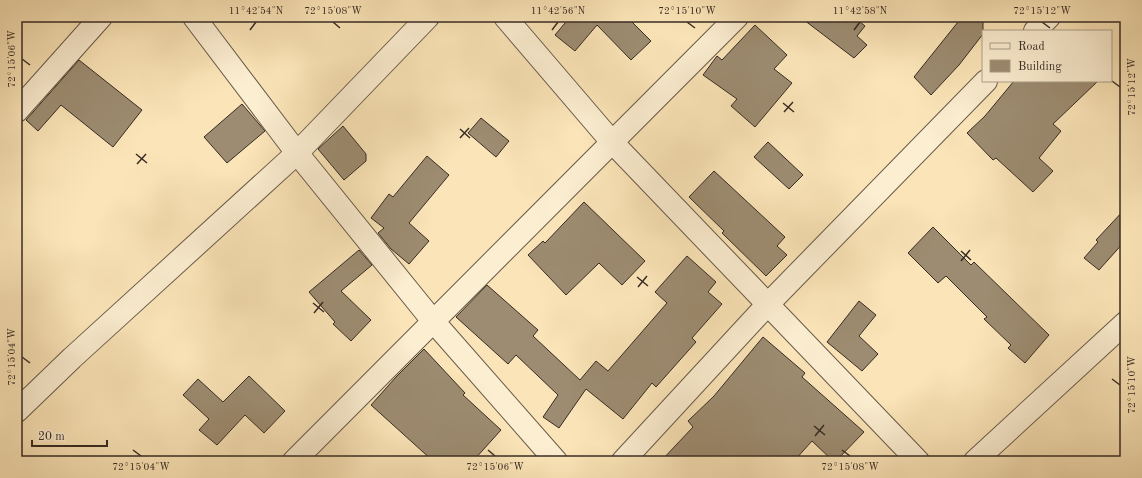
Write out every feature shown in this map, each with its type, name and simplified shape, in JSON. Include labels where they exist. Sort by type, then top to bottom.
[{"type":"street","points":[[17,111],[101,17]]},
{"type":"street","points":[[194,17],[297,153],[433,321],[556,461]]},
{"type":"street","points":[[17,411],[72,358],[297,153],[428,17]]},
{"type":"street","points":[[505,17],[612,142],[918,461]]},
{"type":"street","points":[[294,461],[737,17]]},
{"type":"street","points":[[1036,30],[1049,17]]},
{"type":"street","points":[[624,461],[768,304],[985,82]]},
{"type":"street","points":[[975,461],[1125,323]]},
{"type":"building","points":[[570,17],[627,17],[651,41],[631,60],[597,25],[575,51],[555,35]]},
{"type":"building","points":[[800,17],[854,17],[865,26],[857,36],[867,45],[854,58]]},
{"type":"building","points":[[962,17],[983,17],[982,35],[959,65],[931,95],[914,77]]},
{"type":"building","points":[[755,25],[787,55],[774,69],[792,83],[755,127],[731,106],[737,99],[703,75],[717,56],[722,60]]},
{"type":"building","points":[[79,60],[142,110],[113,147],[61,105],[38,131],[26,120]]},
{"type":"building","points":[[1013,82],[1097,82],[1053,124],[1061,131],[1039,158],[1053,171],[1033,192],[996,158],[993,160],[967,133],[985,116]]},
{"type":"building","points":[[242,104],[265,131],[227,163],[204,137]]},
{"type":"building","points":[[481,118],[509,141],[496,157],[468,133]]},
{"type":"building","points":[[343,126],[366,154],[366,161],[344,180],[318,149]]},
{"type":"building","points":[[768,142],[803,175],[789,189],[754,157]]},
{"type":"building","points":[[427,156],[449,175],[409,223],[429,241],[409,264],[391,249],[378,233],[384,228],[371,218],[389,194],[393,197]]},
{"type":"building","points":[[714,171],[785,237],[777,246],[787,255],[766,276],[722,233],[724,231],[689,197]]},
{"type":"building","points":[[584,202],[645,261],[622,285],[599,263],[566,295],[528,255],[543,241],[545,243]]},
{"type":"building","points":[[1125,209],[1125,241],[1099,270],[1084,258],[1098,242],[1096,240]]},
{"type":"building","points":[[933,227],[971,265],[974,262],[1049,335],[1025,363],[1008,348],[1011,345],[984,319],[987,317],[946,276],[938,283],[908,253]]},
{"type":"building","points":[[359,250],[372,265],[341,291],[371,320],[351,341],[333,324],[335,322],[309,292]]},
{"type":"building","points":[[687,256],[716,282],[708,292],[722,304],[692,338],[696,342],[656,387],[652,383],[623,419],[586,389],[559,428],[543,417],[558,395],[516,355],[508,364],[456,317],[487,285],[538,330],[533,336],[580,380],[596,361],[608,371],[667,303],[655,292]]},
{"type":"building","points":[[859,301],[876,315],[859,336],[878,354],[862,371],[827,342]]},
{"type":"building","points":[[763,337],[805,373],[802,377],[864,432],[836,461],[833,461],[812,441],[794,461],[661,461],[693,427],[688,421],[714,396]]},
{"type":"building","points":[[424,349],[465,393],[463,395],[501,430],[473,461],[433,461],[371,405]]},
{"type":"building","points":[[249,376],[285,411],[264,433],[245,415],[217,445],[199,430],[209,419],[183,395],[198,379],[223,402]]}]
